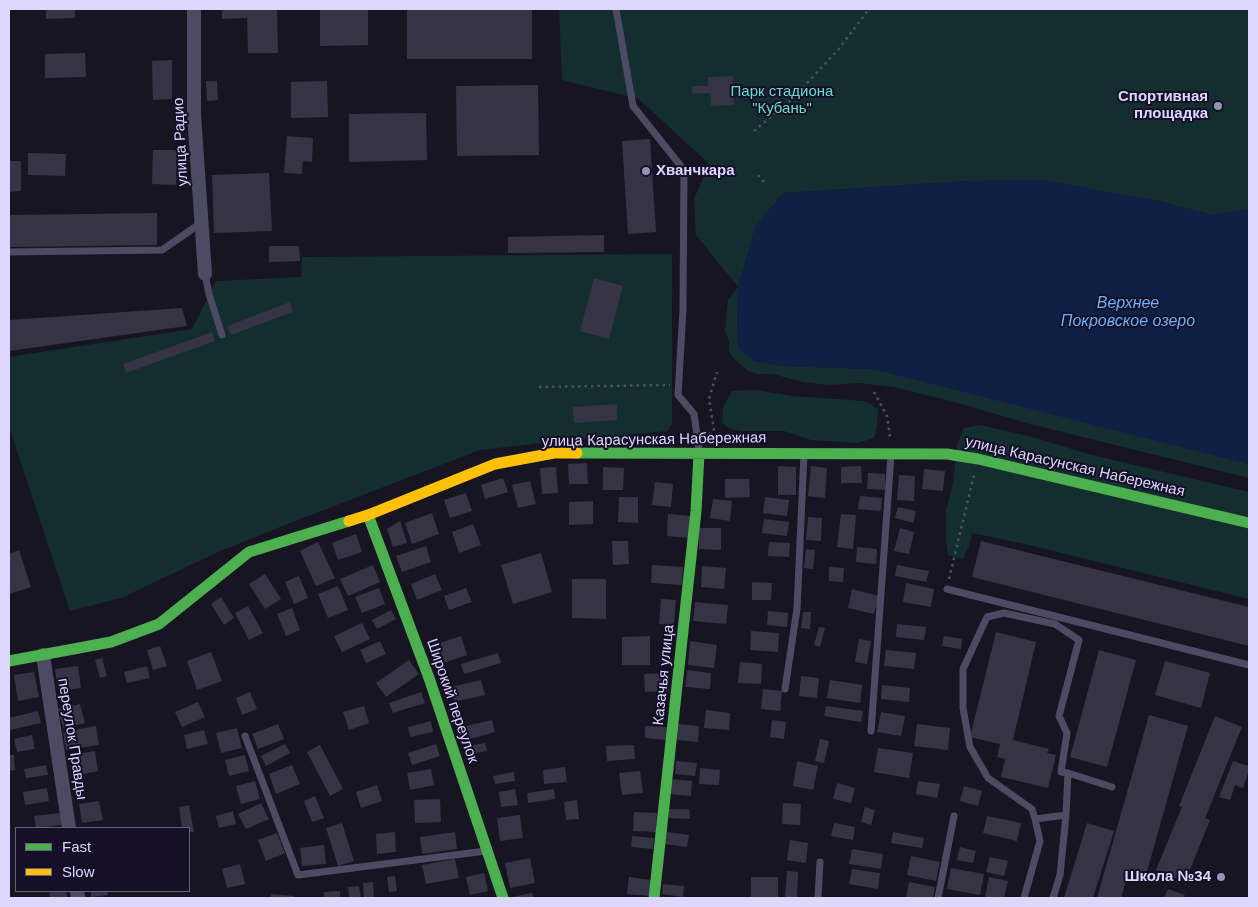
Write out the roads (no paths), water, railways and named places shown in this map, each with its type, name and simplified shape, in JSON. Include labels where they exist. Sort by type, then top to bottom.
[{"type":"street","name":"улица Радио","points":[[194,9],[194,114],[205,274]]},
{"type":"street","name":"улица Карасунская Набережная","points":[[9,660],[111,642],[159,624],[249,552],[368,515],[495,464],[554,454],[947,454],[978,459],[1249,523]]},
{"type":"street","name":"Казачья улица","points":[[654,898],[694,530],[699,454]]},
{"type":"street","name":"Широкий переулок","points":[[368,515],[429,678],[503,898]]},
{"type":"street","name":"переулок Правды","points":[[43,655],[70,827]]},
{"type":"lane","points":[[616,9],[633,106],[684,170],[683,310],[678,395],[694,414],[699,454]]},
{"type":"lane","points":[[9,252],[162,250],[201,223]]},
{"type":"lane","points":[[205,274],[209,294],[222,335]]},
{"type":"lane","points":[[871,732],[891,453]]},
{"type":"lane","points":[[785,689],[797,609],[804,454]]},
{"type":"lane","points":[[947,589],[1249,665]]},
{"type":"lane","points":[[1024,898],[1040,841],[1032,809],[988,778],[970,747],[964,708],[963,669],[987,616],[1004,613],[1055,624],[1079,640],[1060,716],[1067,732],[1061,772],[1112,787]]},
{"type":"lane","points":[[245,736],[298,875],[486,851]]},
{"type":"lane","points":[[1053,898],[1060,875],[1068,773]]},
{"type":"lane","points":[[1035,819],[1066,815]]},
{"type":"lane","points":[[938,898],[954,816]]},
{"type":"lane","points":[[818,898],[820,862]]},
{"type":"water","name":"Верхнее Покровское озеро","points":[[1043,180],[1159,201],[1212,215],[1249,209],[1249,464],[872,369],[783,366],[755,361],[739,349],[737,331],[738,287],[756,225],[784,193],[967,181]]},
{"type":"place","name":"Спортивная площадка","points":[[1218,106]]},
{"type":"place","name":"Хванчкара","points":[[646,171]]},
{"type":"place","name":"Школа №34","points":[[1221,877]]},
{"type":"park label","name":"Парк стадиона \"Кубань\"","points":[[782,100]]}]
